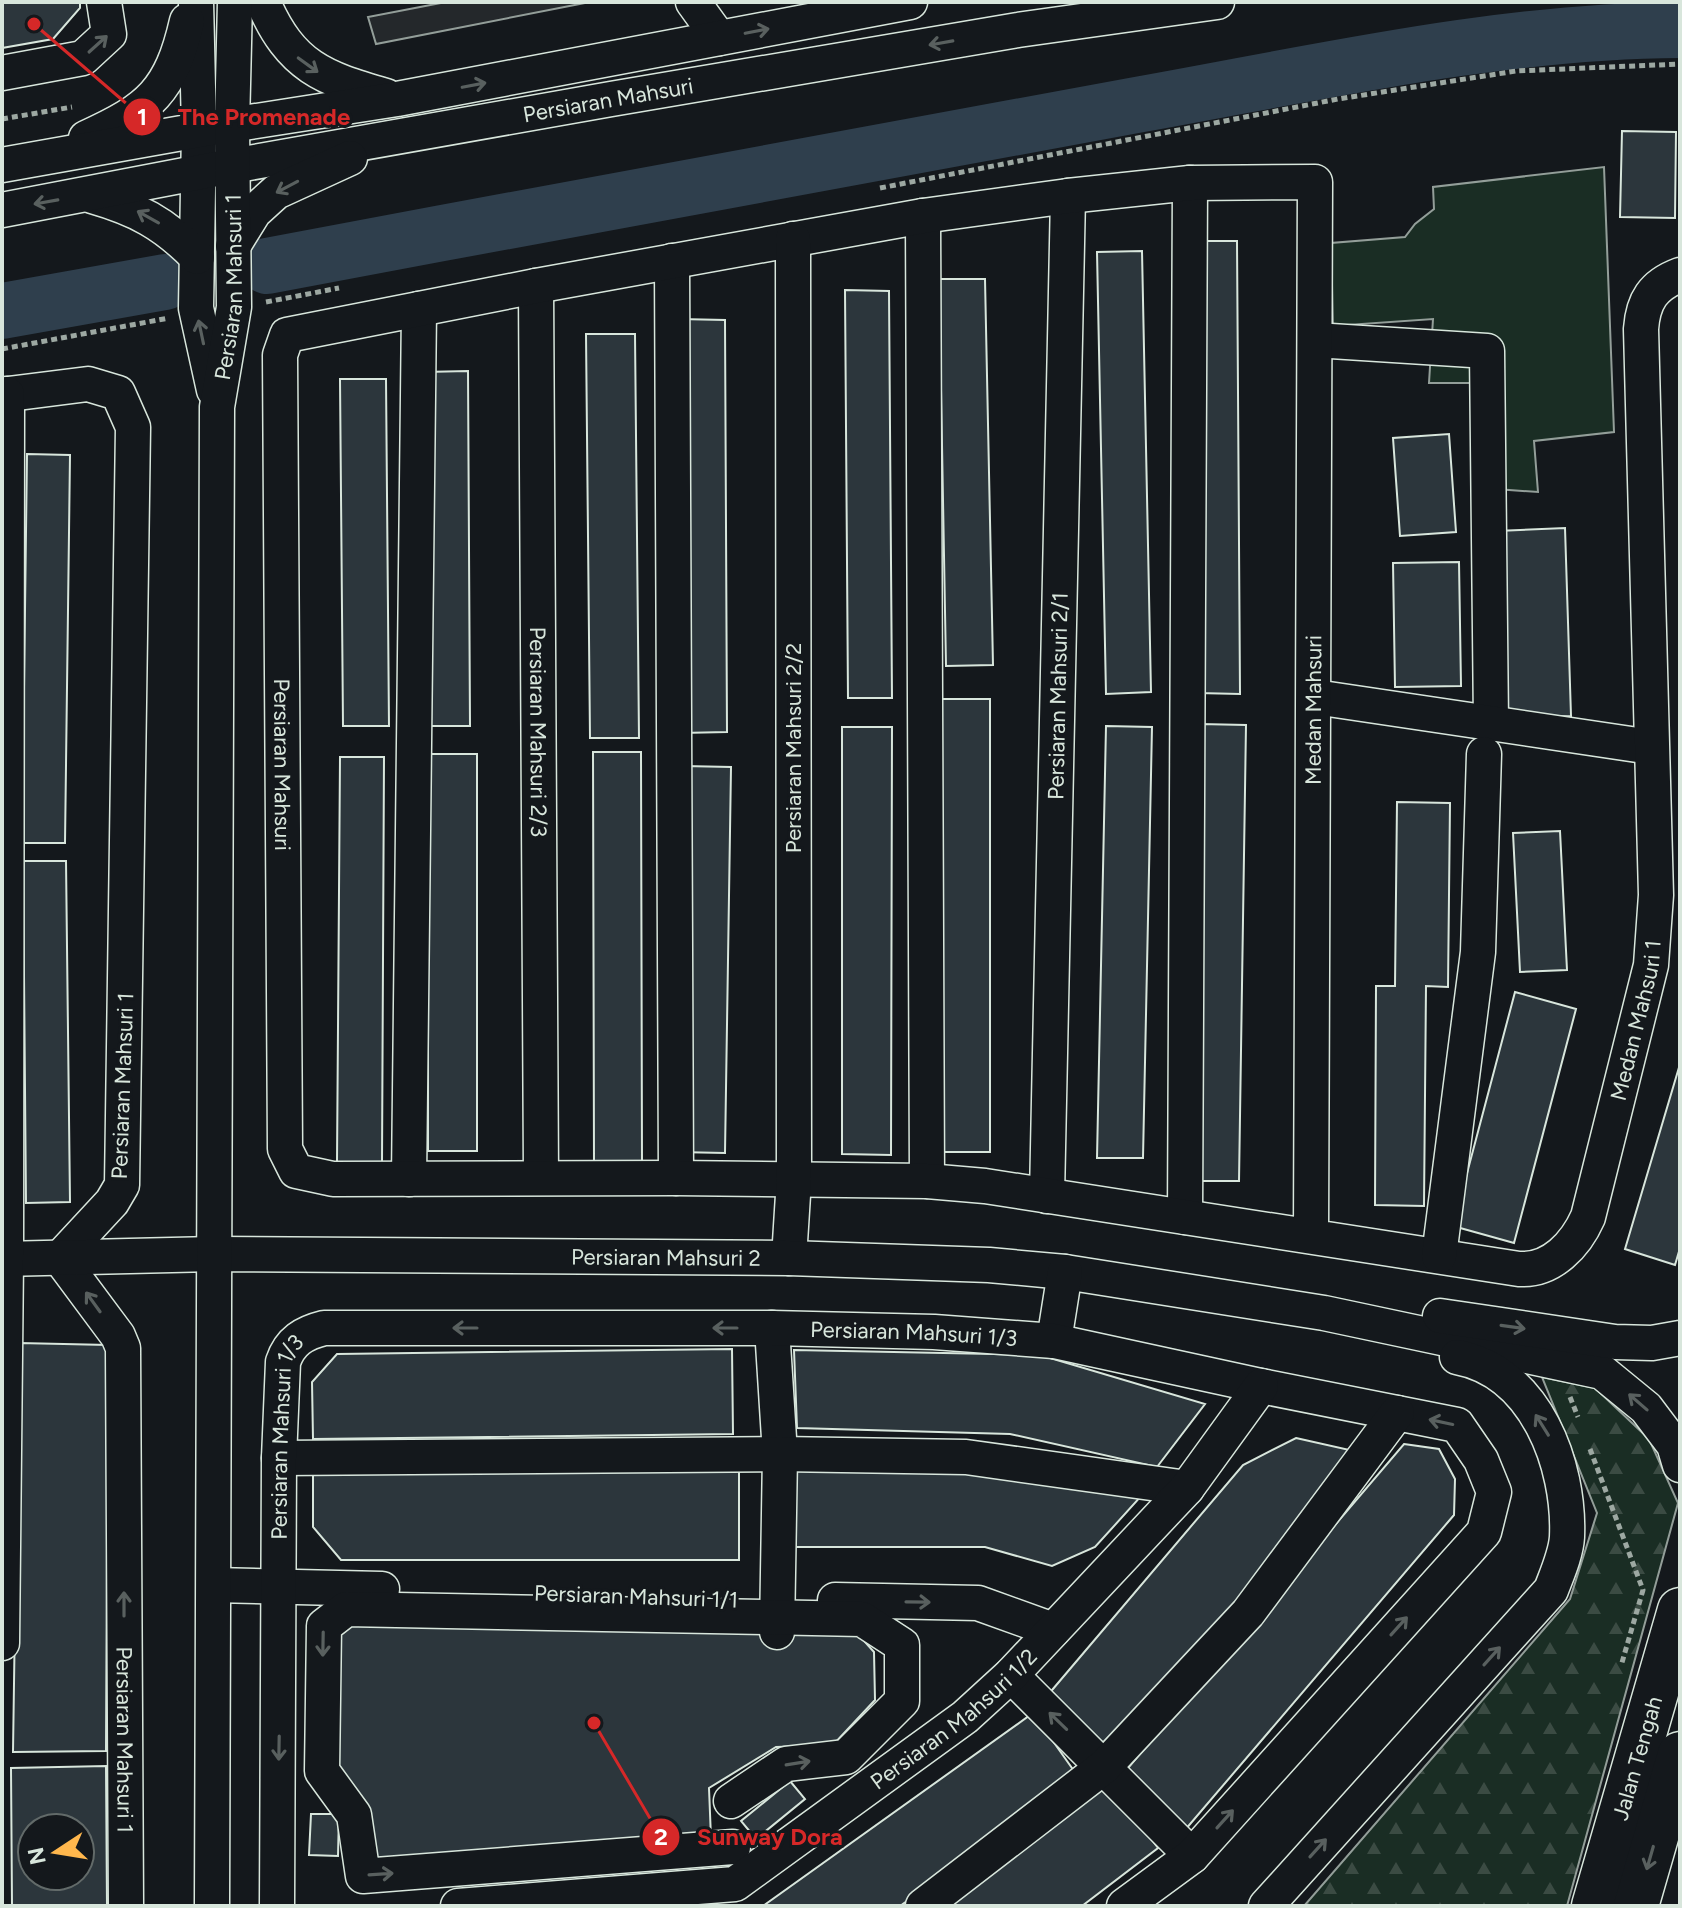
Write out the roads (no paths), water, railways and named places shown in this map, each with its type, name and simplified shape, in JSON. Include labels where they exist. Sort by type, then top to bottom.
[{"type":"main road","name":"Jalan Tengah","points":[[1594,1906],[1680,1610]]},
{"type":"main road","name":"Jalan Tengah","points":[[1636,1906],[1680,1754]]},
{"type":"street","points":[[2,73],[83,58],[109,34],[104,2]]},
{"type":"street","points":[[194,2],[215,128]]},
{"type":"street","points":[[39,159],[126,120],[156,94],[168,78],[180,51],[194,2]]},
{"type":"street","points":[[215,128],[235,2]]},
{"type":"street","points":[[263,2],[280,35],[297,57],[320,73],[346,85],[397,99]]},
{"type":"street","points":[[693,2],[719,38]]},
{"type":"street","name":"Persiaran Mahsuri","points":[[2,165],[397,99],[910,2]]},
{"type":"street","points":[[1068,24],[1108,2]]},
{"type":"street","name":"Persiaran Mahsuri","points":[[2,210],[410,134],[1018,30],[1217,2]]},
{"type":"street","name":"Persiaran Mahsuri 1","points":[[212,1906],[217,407],[234,307],[232,166],[215,128]]},
{"type":"street","name":"Persiaran Mahsuri 1","points":[[215,128],[197,174],[197,317],[217,407]]},
{"type":"street","points":[[233,246],[254,212],[276,192],[410,134]]},
{"type":"street","name":"Medan Mahsuri","points":[[1190,183],[1315,182],[1311,1236]]},
{"type":"street","points":[[1185,1217],[1190,183],[923,216],[419,309],[409,1179],[541,1177],[927,1181],[985,1186],[1047,1196],[1439,1256],[1478,952],[1488,739],[1487,351],[1315,340]]},
{"type":"street","points":[[89,195],[127,207],[159,223],[197,257]]},
{"type":"street","name":"Persiaran Mahsuri 2/1","points":[[1047,1196],[1068,196]]},
{"type":"street","points":[[923,216],[927,1181]]},
{"type":"street","name":"Persiaran Mahsuri 2/2","points":[[789,1258],[794,1179],[793,239]]},
{"type":"street","points":[[672,261],[676,1178]]},
{"type":"street","name":"Medan Mahsuri 1","points":[[1439,1256],[1519,1269],[1540,1268],[1573,1245],[1588,1217],[1651,965],[1656,895],[1641,329],[1642,310],[1650,294],[1664,281],[1680,275]]},
{"type":"street","name":"Persiaran Mahsuri 2/3","points":[[536,286],[541,1177]]},
{"type":"street","name":"Persiaran Mahsuri","points":[[409,1179],[333,1179],[296,1171],[285,1149],[280,355],[287,335],[419,309]]},
{"type":"street","name":"Persiaran Mahsuri 1","points":[[5,394],[88,384],[118,393],[133,427],[122,1185],[112,1202],[60,1258],[118,1336],[123,1348],[126,1906]]},
{"type":"street","points":[[2,1643],[5,394]]},
{"type":"street","points":[[1315,697],[1488,739],[1651,747]]},
{"type":"street","name":"Persiaran Mahsuri 2","points":[[4,1259],[214,1254],[789,1258],[989,1265],[1065,1272],[1324,1313]]},
{"type":"street","points":[[1054,1341],[1065,1272]]},
{"type":"street","points":[[1324,1313],[1399,1310],[1615,1342],[1652,1343],[1680,1338]]},
{"type":"street","points":[[1324,1313],[1602,1372],[1646,1408],[1674,1445],[1680,1465]]},
{"type":"street","points":[[1266,1906],[1551,1590],[1567,1541],[1566,1491],[1552,1441],[1526,1399],[1504,1377],[1470,1360],[1382,1343],[1324,1313]]},
{"type":"street","name":"Persiaran Mahsuri 1/3","points":[[277,1906],[279,1458],[283,1362],[288,1349],[307,1332],[324,1328],[772,1328],[934,1332],[1054,1341],[1457,1425],[1481,1460],[1494,1492],[1484,1532],[1192,1856],[1124,1906]]},
{"type":"street","points":[[772,1328],[780,1454],[777,1616]]},
{"type":"street","name":"Persiaran Mahsuri 1/2","points":[[736,1895],[965,1717],[1011,1675],[1187,1488],[1261,1386]]},
{"type":"street","points":[[923,1906],[1105,1766],[1248,1613],[1397,1413]]},
{"type":"street","points":[[279,1458],[780,1454],[966,1457],[1187,1488]]},
{"type":"street","name":"Persiaran Mahsuri 1/1","points":[[214,1585],[280,1586],[777,1616],[978,1603],[1053,1630]]},
{"type":"street","points":[[458,1906],[736,1895],[730,1788],[786,1764],[846,1757],[902,1701],[902,1645],[862,1619],[346,1609],[324,1626],[322,1771],[354,1815],[363,1876],[733,1847]]},
{"type":"street","points":[[1011,1675],[1192,1856]]},
{"type":"waterway","points":[[267,266],[1404,56],[1542,38],[1680,30]]},
{"type":"waterway","points":[[2,311],[165,282]]},
{"type":"place","name":"The Promenade","points":[[34,24]]},
{"type":"place","name":"Sunway Dora","points":[[594,1723]]}]
